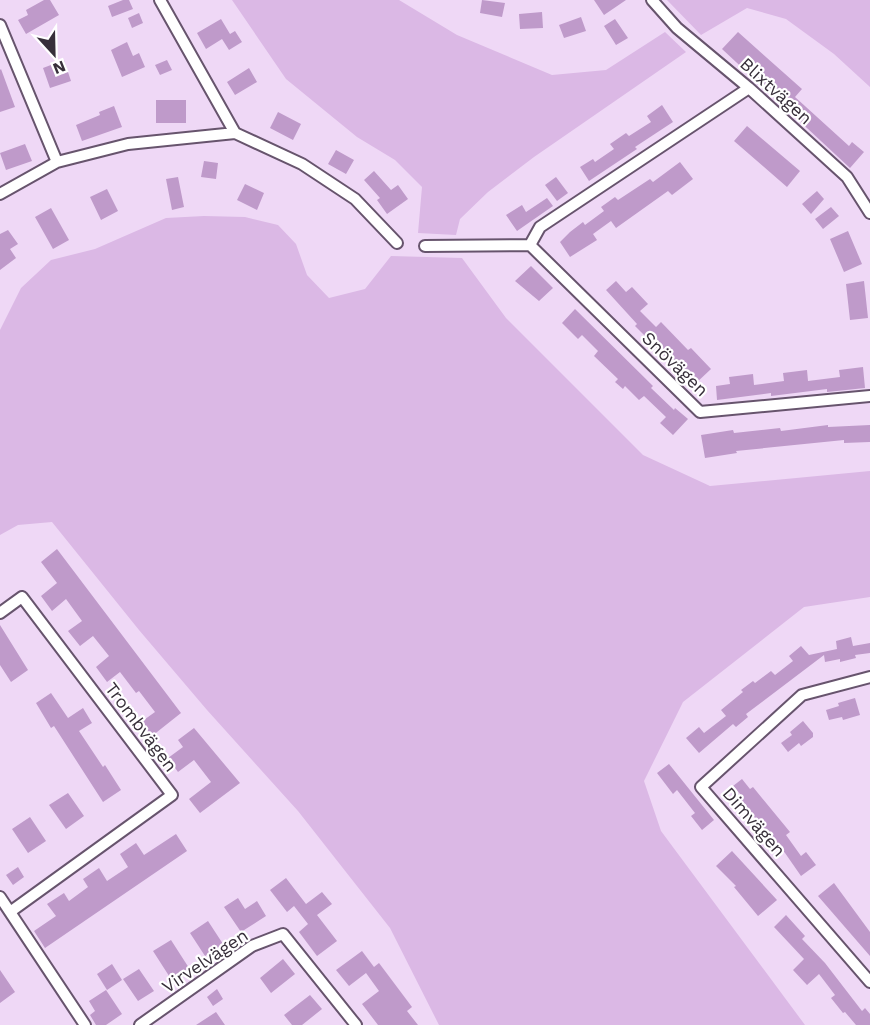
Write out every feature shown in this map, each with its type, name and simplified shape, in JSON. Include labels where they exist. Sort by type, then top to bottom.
[{"type":"street","points":[[160,0],[235,133]]},
{"type":"street","name":"Blixtvägen","points":[[652,0],[677,28],[750,88],[847,177],[870,213]]},
{"type":"street","points":[[0,25],[57,162]]},
{"type":"street","points":[[425,246],[530,245],[540,227],[750,88]]},
{"type":"street","points":[[0,194],[57,162],[128,144],[235,133],[302,164],[355,199],[397,243]]},
{"type":"street","name":"Snövägen","points":[[530,245],[700,412],[870,396]]},
{"type":"street","name":"Trombvägen","points":[[0,613],[22,597],[172,795],[10,912]]},
{"type":"street","name":"Dimvägen","points":[[870,677],[802,695],[701,787],[870,982]]},
{"type":"street","points":[[0,897],[85,1025]]},
{"type":"street","name":"Virvelvägen","points":[[140,1025],[252,946],[284,933],[356,1025]]},
{"type":"shaded area","points":[[232,0],[399,0],[457,35],[552,75],[606,70],[665,32],[686,52],[534,157],[488,192],[460,219],[456,235],[418,233],[422,187],[395,160],[357,137],[286,79]]},
{"type":"shaded area","points":[[667,0],[870,0],[870,87],[834,54],[786,19],[747,8],[701,35]]},
{"type":"shaded area","points":[[245,217],[278,225],[296,244],[307,275],[329,298],[365,289],[391,256],[462,258],[506,318],[643,455],[710,486],[870,471],[870,597],[804,607],[683,702],[644,781],[661,831],[805,1025],[439,1025],[390,928],[298,811],[207,710],[52,522],[18,525],[0,535],[0,330],[21,288],[51,260],[95,249],[166,218]]},
{"type":"building","points":[[44,0],[50,0],[59,15],[26,34],[18,20],[28,15],[26,10]]},
{"type":"building","points":[[129,0],[133,9],[112,17],[108,6]]},
{"type":"building","points":[[482,0],[505,3],[502,17],[480,13]]},
{"type":"building","points":[[594,0],[626,0],[604,15]]},
{"type":"building","points":[[542,12],[543,28],[520,29],[519,14]]},
{"type":"building","points":[[139,13],[143,23],[132,28],[128,18]]},
{"type":"building","points":[[581,17],[586,31],[564,38],[559,25]]},
{"type":"building","points":[[221,19],[230,34],[235,31],[242,42],[229,50],[222,39],[206,49],[197,33]]},
{"type":"building","points":[[615,19],[628,38],[616,45],[604,26]]},
{"type":"building","points":[[738,32],[802,89],[795,97],[849,146],[852,142],[864,152],[850,168],[722,49]]},
{"type":"building","points":[[127,42],[133,56],[139,53],[145,67],[122,77],[111,50]]},
{"type":"building","points":[[64,60],[71,81],[50,88],[43,68]]},
{"type":"building","points":[[167,60],[172,70],[160,75],[155,65]]},
{"type":"building","points":[[249,68],[257,82],[235,95],[227,82]]},
{"type":"building","points":[[0,70],[15,107],[0,112]]},
{"type":"building","points":[[156,100],[186,100],[186,123],[156,123]]},
{"type":"building","points":[[662,105],[673,122],[589,181],[580,167],[593,159],[595,162],[614,149],[610,144],[626,133],[629,136],[651,122],[647,116]]},
{"type":"building","points":[[114,106],[122,127],[82,141],[76,125]]},
{"type":"building","points":[[278,112],[301,124],[293,140],[270,128]]},
{"type":"building","points":[[747,126],[800,171],[787,187],[734,141]]},
{"type":"building","points":[[25,144],[32,161],[6,170],[0,153]]},
{"type":"building","points":[[336,150],[354,160],[346,174],[328,164]]},
{"type":"building","points":[[204,161],[218,163],[216,179],[201,177]]},
{"type":"building","points":[[680,162],[693,179],[672,195],[668,191],[616,228],[611,221],[593,234],[597,240],[570,257],[560,242],[570,232],[583,222],[585,225],[604,211],[601,207],[615,197],[618,200],[650,179],[653,182]]},
{"type":"building","points":[[374,171],[391,190],[398,185],[408,199],[387,214],[377,200],[380,198],[364,180]]},
{"type":"building","points":[[178,177],[184,207],[172,210],[166,179]]},
{"type":"building","points":[[556,177],[568,193],[557,201],[545,185]]},
{"type":"building","points":[[245,184],[264,193],[257,210],[237,200]]},
{"type":"building","points":[[107,189],[118,211],[101,220],[90,197]]},
{"type":"building","points":[[817,191],[824,199],[811,214],[802,204]]},
{"type":"building","points":[[547,198],[553,206],[517,231],[506,215],[522,205],[526,212]]},
{"type":"building","points":[[831,207],[839,216],[823,229],[815,219]]},
{"type":"building","points":[[51,208],[69,240],[53,249],[35,217]]},
{"type":"building","points":[[8,230],[18,244],[10,249],[16,258],[0,270],[0,234]]},
{"type":"building","points":[[848,231],[862,264],[844,272],[830,239]]},
{"type":"building","points":[[531,266],[553,288],[539,301],[515,281]]},
{"type":"building","points":[[616,281],[626,292],[632,287],[648,304],[640,311],[656,327],[661,322],[688,350],[691,348],[711,369],[694,385],[635,326],[637,324],[606,290]]},
{"type":"building","points":[[864,281],[868,318],[850,320],[846,284]]},
{"type":"building","points":[[575,309],[653,386],[651,388],[674,410],[675,408],[688,419],[673,435],[660,423],[666,417],[644,396],[639,400],[625,386],[623,389],[615,382],[618,379],[594,356],[598,351],[582,335],[578,339],[562,323]]},
{"type":"building","points":[[863,367],[865,388],[827,392],[827,389],[771,396],[771,393],[717,400],[716,386],[730,384],[729,377],[753,374],[754,385],[784,381],[783,373],[807,370],[808,381],[840,377],[839,370]]},
{"type":"building","points":[[828,425],[828,427],[870,425],[870,442],[844,443],[844,440],[736,451],[737,453],[705,458],[701,435],[733,430],[734,433],[780,428],[781,431]]},
{"type":"building","points":[[57,549],[181,713],[152,736],[141,722],[155,712],[139,691],[136,693],[120,672],[107,682],[96,667],[109,656],[93,636],[80,646],[68,631],[82,621],[66,599],[52,611],[41,596],[57,583],[41,562]]},
{"type":"building","points":[[0,625],[28,670],[11,682],[0,665]]},
{"type":"building","points":[[851,637],[853,646],[870,643],[870,653],[855,655],[856,658],[840,662],[840,659],[825,662],[824,655],[746,714],[748,717],[736,727],[733,724],[699,753],[686,738],[699,727],[704,733],[726,716],[721,710],[743,692],[741,690],[771,671],[775,675],[793,661],[789,656],[801,646],[809,655],[837,649],[836,641]]},
{"type":"building","points":[[51,693],[68,718],[83,708],[92,723],[79,731],[121,790],[103,802],[54,726],[51,728],[36,703]]},
{"type":"building","points":[[855,698],[860,715],[843,720],[842,717],[829,720],[826,710],[839,706],[838,703]]},
{"type":"building","points":[[803,721],[813,733],[813,737],[801,746],[799,743],[788,752],[781,743],[792,735],[790,732]]},
{"type":"building","points":[[194,728],[240,783],[200,813],[189,799],[211,782],[194,760],[178,772],[168,758],[183,747],[178,740]]},
{"type":"building","points":[[669,764],[714,820],[702,830],[691,816],[695,813],[677,790],[673,794],[657,773]]},
{"type":"building","points":[[742,779],[750,789],[753,787],[790,832],[786,835],[801,856],[806,852],[816,865],[801,876],[785,853],[739,799],[742,796],[733,786]]},
{"type":"building","points":[[68,793],[84,816],[66,829],[49,805]]},
{"type":"building","points":[[30,817],[46,841],[28,853],[12,829]]},
{"type":"building","points":[[176,834],[187,851],[45,948],[34,931],[56,916],[47,904],[64,893],[69,901],[88,887],[83,879],[99,868],[107,881],[128,867],[120,854],[136,843],[144,855]]},
{"type":"building","points":[[732,851],[777,900],[758,916],[734,887],[736,886],[716,866]]},
{"type":"building","points":[[18,867],[24,877],[13,885],[6,875]]},
{"type":"building","points":[[286,878],[306,904],[322,892],[332,904],[317,915],[337,941],[317,956],[299,932],[308,924],[294,906],[287,912],[270,890]]},
{"type":"building","points":[[834,883],[870,932],[870,956],[818,896]]},
{"type":"building","points":[[238,898],[245,909],[257,901],[266,916],[241,932],[224,907]]},
{"type":"building","points":[[786,915],[805,936],[802,939],[825,963],[862,1011],[865,1008],[870,1014],[870,1025],[856,1025],[845,1012],[843,1013],[831,998],[835,995],[819,974],[807,985],[793,970],[804,959],[774,927]]},
{"type":"building","points":[[208,921],[223,944],[205,956],[190,933]]},
{"type":"building","points":[[171,940],[189,968],[171,979],[153,951]]},
{"type":"building","points":[[362,951],[374,967],[379,963],[412,1007],[407,1011],[418,1025],[378,1025],[362,1004],[379,991],[366,973],[349,986],[336,970]]},
{"type":"building","points":[[283,959],[295,974],[271,993],[260,978]]},
{"type":"building","points":[[112,964],[122,980],[107,990],[97,974]]},
{"type":"building","points":[[139,969],[154,991],[138,1001],[123,979]]},
{"type":"building","points":[[0,970],[15,992],[0,1003]]},
{"type":"building","points":[[217,989],[223,999],[213,1006],[207,997]]},
{"type":"building","points":[[106,990],[122,1014],[106,1025],[96,1025],[90,1015],[95,1011],[89,1001]]},
{"type":"building","points":[[310,995],[322,1009],[302,1025],[292,1025],[284,1015]]},
{"type":"building","points":[[216,1012],[225,1025],[196,1025]]}]
